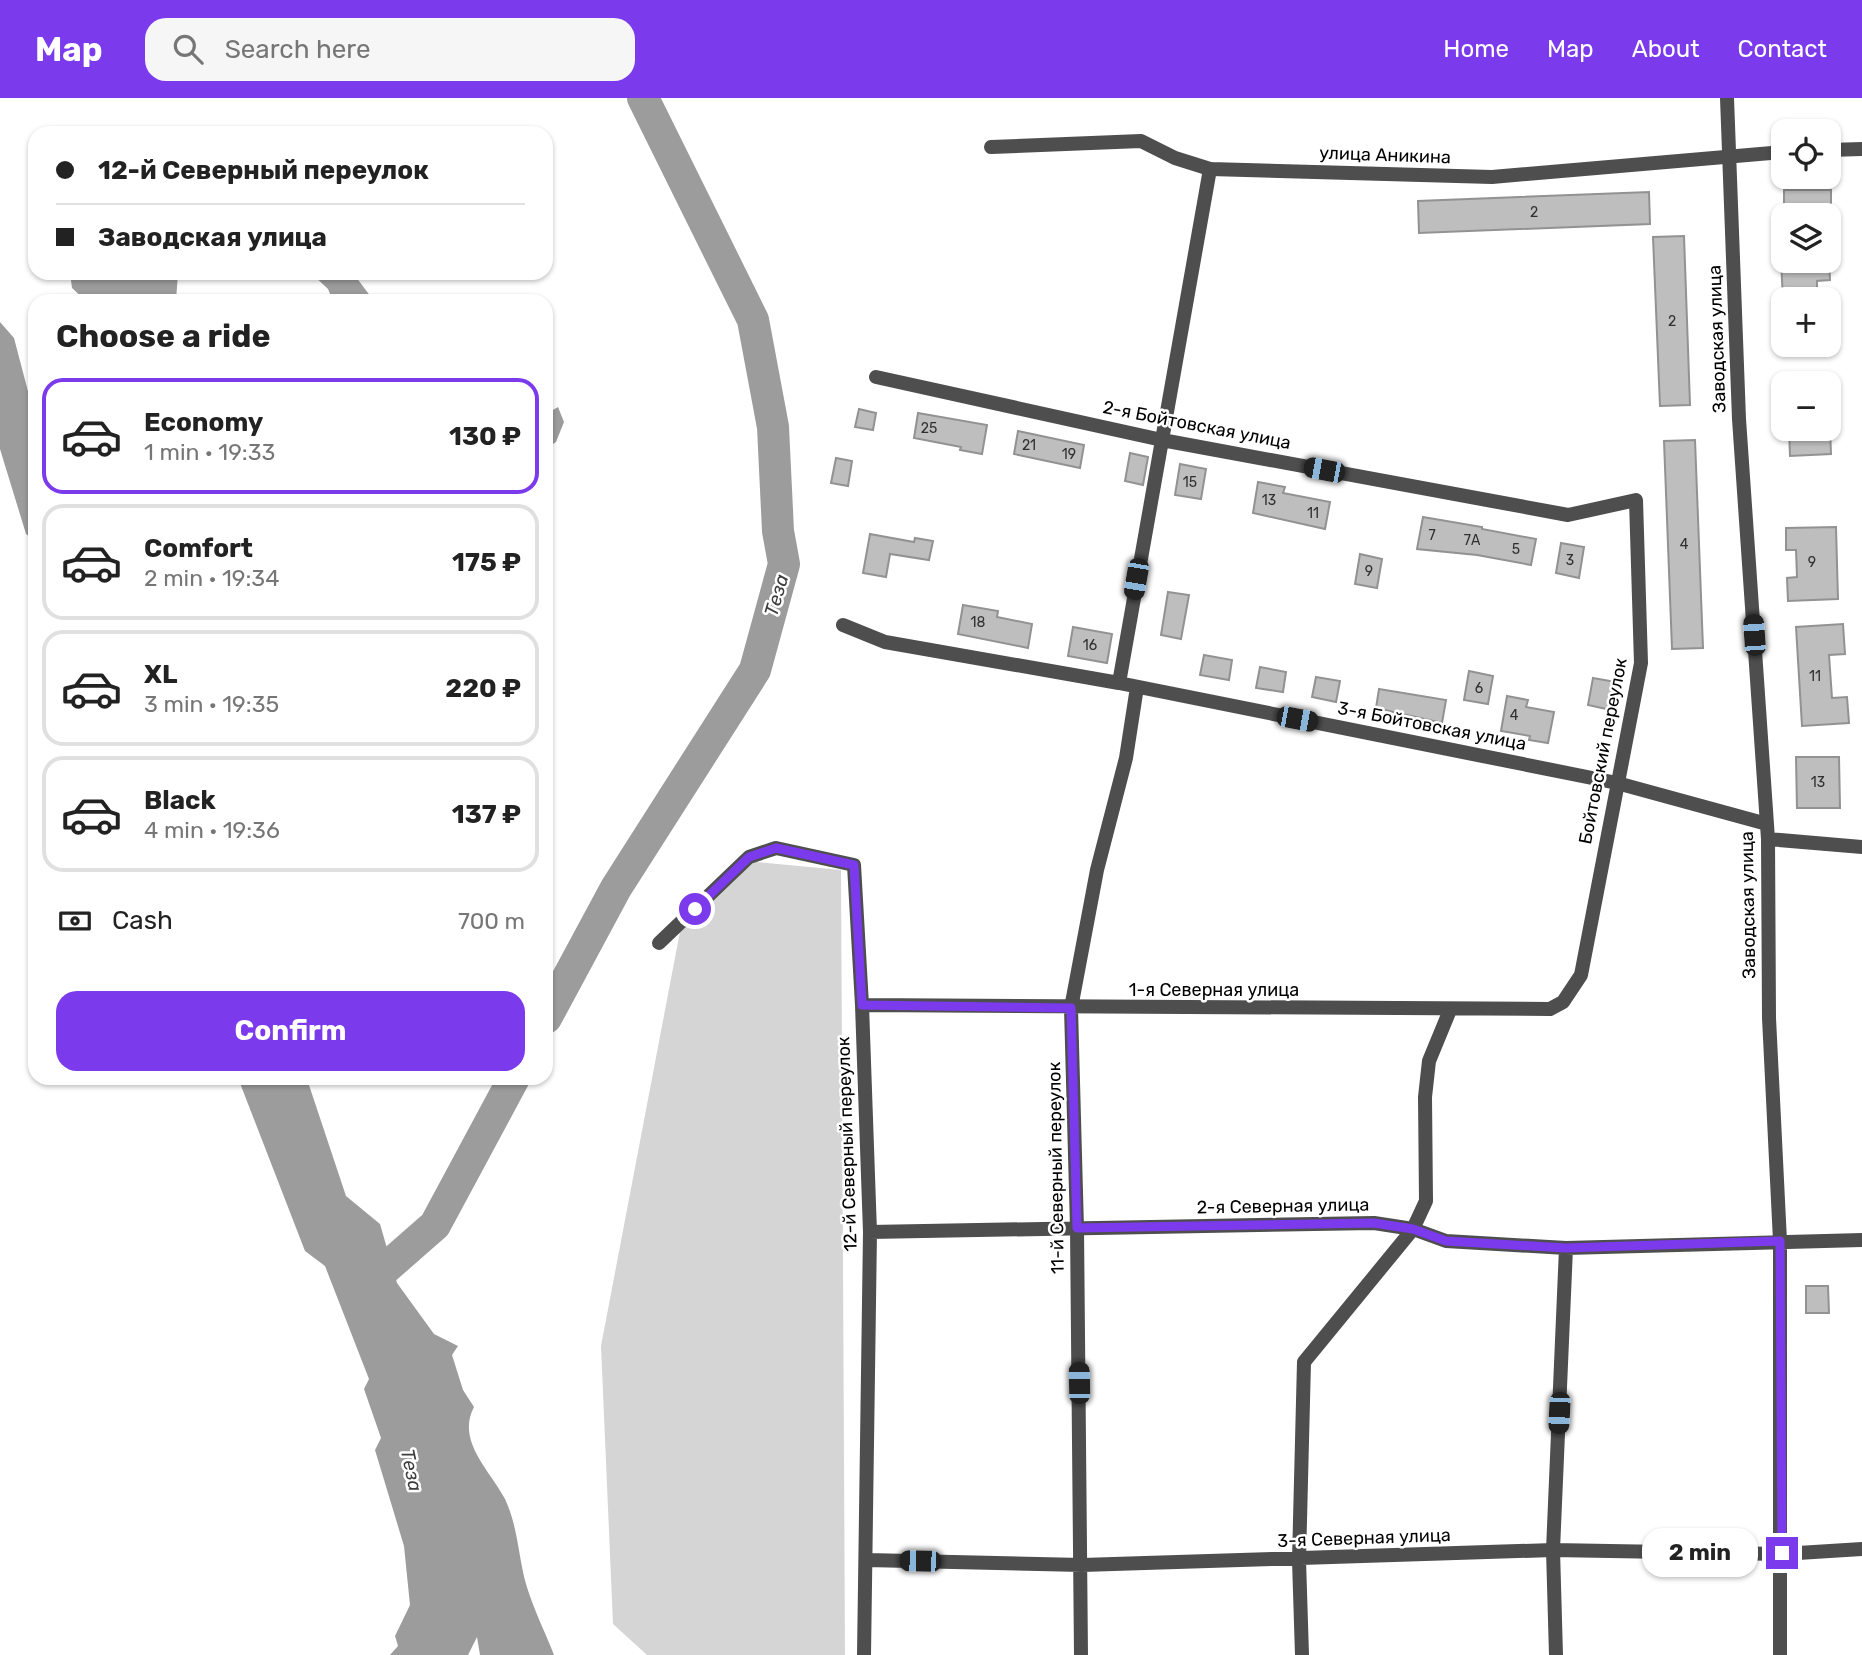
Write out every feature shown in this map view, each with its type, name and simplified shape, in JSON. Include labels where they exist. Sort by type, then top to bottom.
[{"type":"street","name":"Заводская улица","points":[[1727,98],[1739,419],[1767,832],[1769,1017],[1780,1241],[1780,1655]]},
{"type":"street","name":"улица Аникина","points":[[991,148],[1141,141],[1175,158],[1210,169],[1492,177],[1771,153]]},
{"type":"street","points":[[1841,150],[1862,149]]},
{"type":"street","points":[[1119,683],[1210,169]]},
{"type":"street","name":"2-я Бойтовская улица","points":[[876,377],[1161,439],[1568,515],[1636,500]]},
{"type":"street","name":"Бойтовский переулок","points":[[1563,1002],[1581,975],[1641,655],[1636,500]]},
{"type":"street","name":"3-я Бойтовская улица","points":[[843,625],[885,642],[1119,683],[1617,783],[1767,832]]},
{"type":"street","name":"11-й Северный переулок","points":[[1081,1655],[1077,1228],[1071,1008],[1097,870],[1126,758],[1137,687]]},
{"type":"street","points":[[1767,832],[1862,847]]},
{"type":"street","name":"12-й Северный переулок","points":[[659,943],[749,857],[776,848],[854,865],[870,1232],[864,1655]]},
{"type":"street","name":"1-я Северная улица","points":[[862,1005],[1450,1010],[1549,1009],[1563,1002]]},
{"type":"street","points":[[1302,1655],[1299,1560],[1304,1362],[1413,1229],[1426,1201],[1425,1097],[1429,1061],[1450,1010]]},
{"type":"street","name":"2-я Северная улица","points":[[870,1232],[1374,1223],[1413,1229],[1446,1241],[1566,1248],[1862,1240]]},
{"type":"street","points":[[1556,1655],[1553,1550],[1566,1248]]},
{"type":"street","name":"3-я Северная улица","points":[[867,1560],[1082,1565],[1553,1550],[1782,1553],[1862,1549]]},
{"type":"shaded area","points":[[746,861],[841,870],[845,1655],[647,1655],[613,1624],[601,1346],[682,921]]},
{"type":"water","points":[[71,280],[178,280],[176,294],[78,294],[72,288]]},
{"type":"water","points":[[318,280],[358,280],[369,294],[330,294]]},
{"type":"water","points":[[0,322],[14,338],[28,391],[28,536],[0,449]]},
{"type":"water","points":[[558,407],[564,422],[553,444],[553,410]]},
{"type":"water","points":[[241,1085],[309,1085],[346,1196],[380,1224],[397,1283],[434,1334],[458,1346],[452,1355],[463,1390],[474,1407],[469,1432],[472,1443],[505,1499],[526,1584],[554,1655],[480,1655],[477,1637],[468,1655],[390,1655],[398,1646],[395,1636],[410,1605],[404,1546],[375,1450],[381,1438],[364,1389],[369,1379],[325,1266],[305,1251]]},
{"type":"building","points":[[1784,190],[1831,190],[1831,203],[1784,203]]},
{"type":"building","points":[[1649,192],[1650,224],[1419,233],[1418,201]]},
{"type":"building","points":[[1684,236],[1690,405],[1660,406],[1653,237]]},
{"type":"building","points":[[1782,273],[1830,273],[1830,280],[1817,281],[1817,287],[1782,287]]},
{"type":"building","points":[[859,409],[876,413],[873,430],[855,427]]},
{"type":"building","points":[[918,413],[987,425],[982,454],[914,438]]},
{"type":"building","points":[[1018,431],[1084,445],[1080,468],[1014,454]]},
{"type":"building","points":[[1695,440],[1703,648],[1672,649],[1664,441]]},
{"type":"building","points":[[1789,441],[1830,441],[1831,454],[1790,456]]},
{"type":"building","points":[[1130,453],[1148,457],[1143,485],[1125,481]]},
{"type":"building","points":[[836,458],[852,461],[848,486],[831,483]]},
{"type":"building","points":[[1180,464],[1206,469],[1201,499],[1175,495]]},
{"type":"building","points":[[1258,482],[1285,487],[1283,493],[1330,502],[1325,529],[1253,513]]},
{"type":"building","points":[[1423,517],[1536,539],[1531,565],[1477,555],[1417,549]]},
{"type":"building","points":[[1836,527],[1838,599],[1788,601],[1787,578],[1797,577],[1796,550],[1786,550],[1786,528]]},
{"type":"building","points":[[870,534],[914,542],[915,538],[933,541],[929,560],[890,554],[886,577],[863,573]]},
{"type":"building","points":[[1561,543],[1584,547],[1579,578],[1556,573]]},
{"type":"building","points":[[1360,554],[1382,559],[1377,588],[1355,584]]},
{"type":"building","points":[[1168,592],[1189,595],[1181,639],[1161,635]]},
{"type":"building","points":[[963,605],[998,611],[997,617],[1032,624],[1028,648],[958,634]]},
{"type":"building","points":[[1843,624],[1845,654],[1829,655],[1832,698],[1847,697],[1849,723],[1802,726],[1796,627]]},
{"type":"building","points":[[1073,627],[1112,634],[1107,663],[1068,656]]},
{"type":"building","points":[[1204,655],[1232,660],[1229,680],[1200,675]]},
{"type":"building","points":[[1260,667],[1286,672],[1283,692],[1256,688]]},
{"type":"building","points":[[1469,671],[1493,676],[1488,704],[1464,700]]},
{"type":"building","points":[[1316,677],[1340,681],[1336,702],[1312,697]]},
{"type":"building","points":[[1593,678],[1616,682],[1611,710],[1588,705]]},
{"type":"building","points":[[1379,689],[1446,700],[1442,723],[1376,708]]},
{"type":"building","points":[[1507,696],[1528,700],[1526,707],[1554,712],[1548,743],[1529,740],[1530,736],[1501,731]]},
{"type":"building","points":[[1796,757],[1839,757],[1840,808],[1797,808]]},
{"type":"building","points":[[1806,1286],[1828,1286],[1829,1313],[1806,1313]]},
{"type":"waterway","name":"Теза","points":[[553,1005],[616,888],[755,670],[784,564],[778,531],[773,427],[753,320],[643,98]]},
{"type":"waterway","name":"Теза","points":[[371,1281],[435,1225],[510,1085]]},
{"type":"route","points":[[695,909],[749,857],[776,848],[854,865],[862,1005],[1071,1008],[1077,1228],[1374,1223],[1413,1229],[1446,1241],[1566,1248],[1780,1241],[1782,1553]]}]
